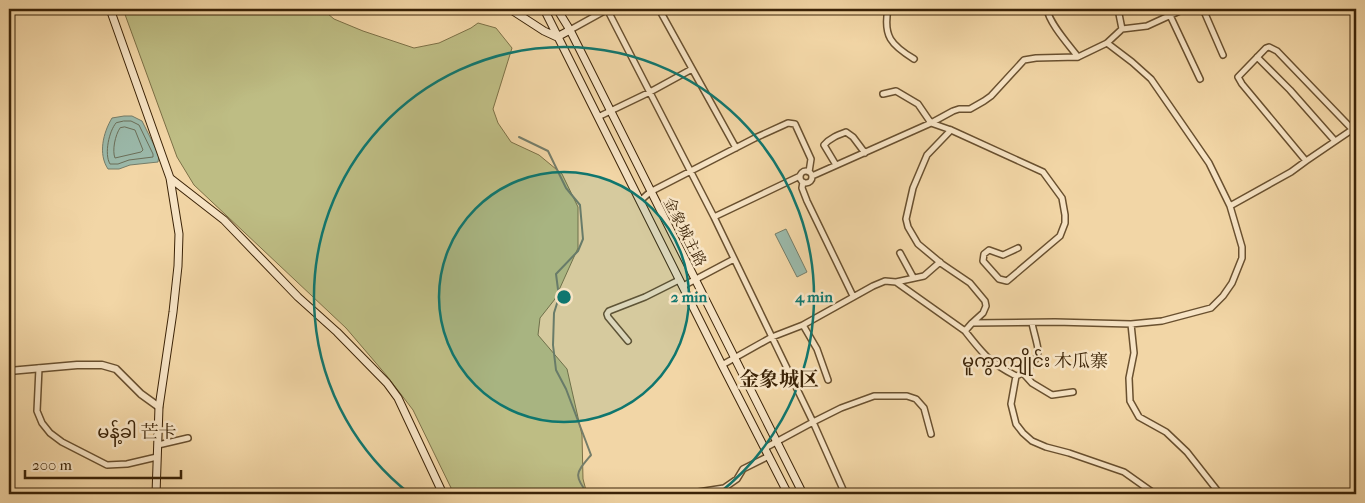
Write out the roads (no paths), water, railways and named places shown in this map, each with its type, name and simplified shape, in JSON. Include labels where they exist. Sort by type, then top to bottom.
[{"type":"main road","points":[[110,9],[170,178],[179,234],[173,312],[159,407],[156,494]]},
{"type":"main road","points":[[510,9],[557,37],[570,30]]},
{"type":"main road","name":"金象城主路","points":[[544,9],[788,494]]},
{"type":"main road","name":"金象城主路","points":[[556,9],[570,30],[803,494]]},
{"type":"main road","points":[[170,178],[224,220],[298,297],[337,332],[387,383],[398,398],[443,494]]},
{"type":"street","points":[[570,30],[608,9],[714,217],[813,422],[845,494]]},
{"type":"street","points":[[659,9],[736,148]]},
{"type":"street","points":[[888,9],[886,33],[898,49],[914,59]]},
{"type":"street","points":[[1047,9],[1051,20],[1078,57]]},
{"type":"street","points":[[1118,9],[1122,29]]},
{"type":"street","points":[[1167,9],[1200,79]]},
{"type":"street","points":[[853,296],[807,201],[802,188],[801,179],[803,171],[811,174],[836,165],[931,123],[953,111],[970,109],[992,96],[1024,60],[1078,57],[1107,44],[1122,29],[1146,26],[1184,9]]},
{"type":"street","points":[[1203,9],[1223,55]]},
{"type":"street","points":[[972,323],[1032,324],[1064,322],[1132,324],[1162,321],[1211,308],[1232,283],[1242,258],[1242,247],[1230,206],[1209,163],[1152,79],[1107,44]]},
{"type":"street","points":[[1230,206],[1291,172],[1355,128],[1277,50],[1269,47],[1266,48],[1238,77],[1306,161]]},
{"type":"street","points":[[1257,57],[1290,90],[1335,141]]},
{"type":"street","points":[[598,116],[692,70]]},
{"type":"street","points":[[883,94],[896,91],[918,104],[931,123],[951,130],[1043,172],[1062,198],[1065,215],[1060,236],[1006,281],[999,279],[983,261],[984,254],[989,250],[1003,255],[1018,248]]},
{"type":"street","points":[[640,201],[650,192],[755,138],[792,123],[797,128],[811,159],[809,182],[801,179],[714,217]]},
{"type":"street","points":[[951,130],[927,155],[913,188],[906,219],[908,227],[918,244],[970,283],[985,301],[986,306],[983,313],[965,331]]},
{"type":"street","points":[[836,165],[824,145],[828,140],[846,132],[850,134],[865,152]]},
{"type":"street","points":[[900,254],[913,277]]},
{"type":"street","points":[[628,341],[608,317],[609,310],[694,280],[734,259]]},
{"type":"street","points":[[722,365],[853,296],[885,281],[896,282],[924,276],[940,262]]},
{"type":"street","points":[[896,282],[965,331],[984,355],[1000,368],[1016,376],[1023,373],[1035,359],[1038,352],[1032,324]]},
{"type":"street","points":[[803,324],[817,349],[828,380]]},
{"type":"street","points":[[1132,324],[1134,353],[1129,378],[1130,401],[1139,417],[1166,432],[1187,452],[1220,494]]},
{"type":"street","points":[[9,370],[102,364],[116,369],[142,394],[159,407]]},
{"type":"street","points":[[39,368],[37,411],[46,428],[62,442],[107,465],[127,464],[157,457]]},
{"type":"street","points":[[1023,373],[1032,383],[1052,395],[1073,392]]},
{"type":"street","points":[[1016,376],[1010,404],[1016,424],[1028,437],[1046,447],[1069,452],[1124,472],[1155,494]]},
{"type":"street","points":[[765,448],[841,408],[874,396],[907,396],[916,399],[924,408],[931,434]]},
{"type":"street","points":[[158,446],[188,438]]},
{"type":"street","points":[[698,492],[724,488],[737,479],[743,469],[770,456]]},
{"type":"water","points":[[132,116],[142,121],[159,155],[158,162],[130,165],[119,169],[108,169],[102,150],[106,130],[112,118]]},
{"type":"water","points":[[786,229],[807,272],[797,277],[775,234]]},
{"type":"waterway","points":[[519,137],[548,151],[566,188],[580,205],[583,239],[578,251],[556,274],[559,297],[554,313],[553,345],[556,370],[566,389],[591,455],[578,474],[578,478],[588,494]]},
{"type":"district","name":"မူကွာကျိုင်း 木瓜寨","points":[[1035,361]]},
{"type":"district","name":"金象城区","points":[[779,379]]},
{"type":"district","name":"မန့်ခါ 芒卡","points":[[137,432]]}]
